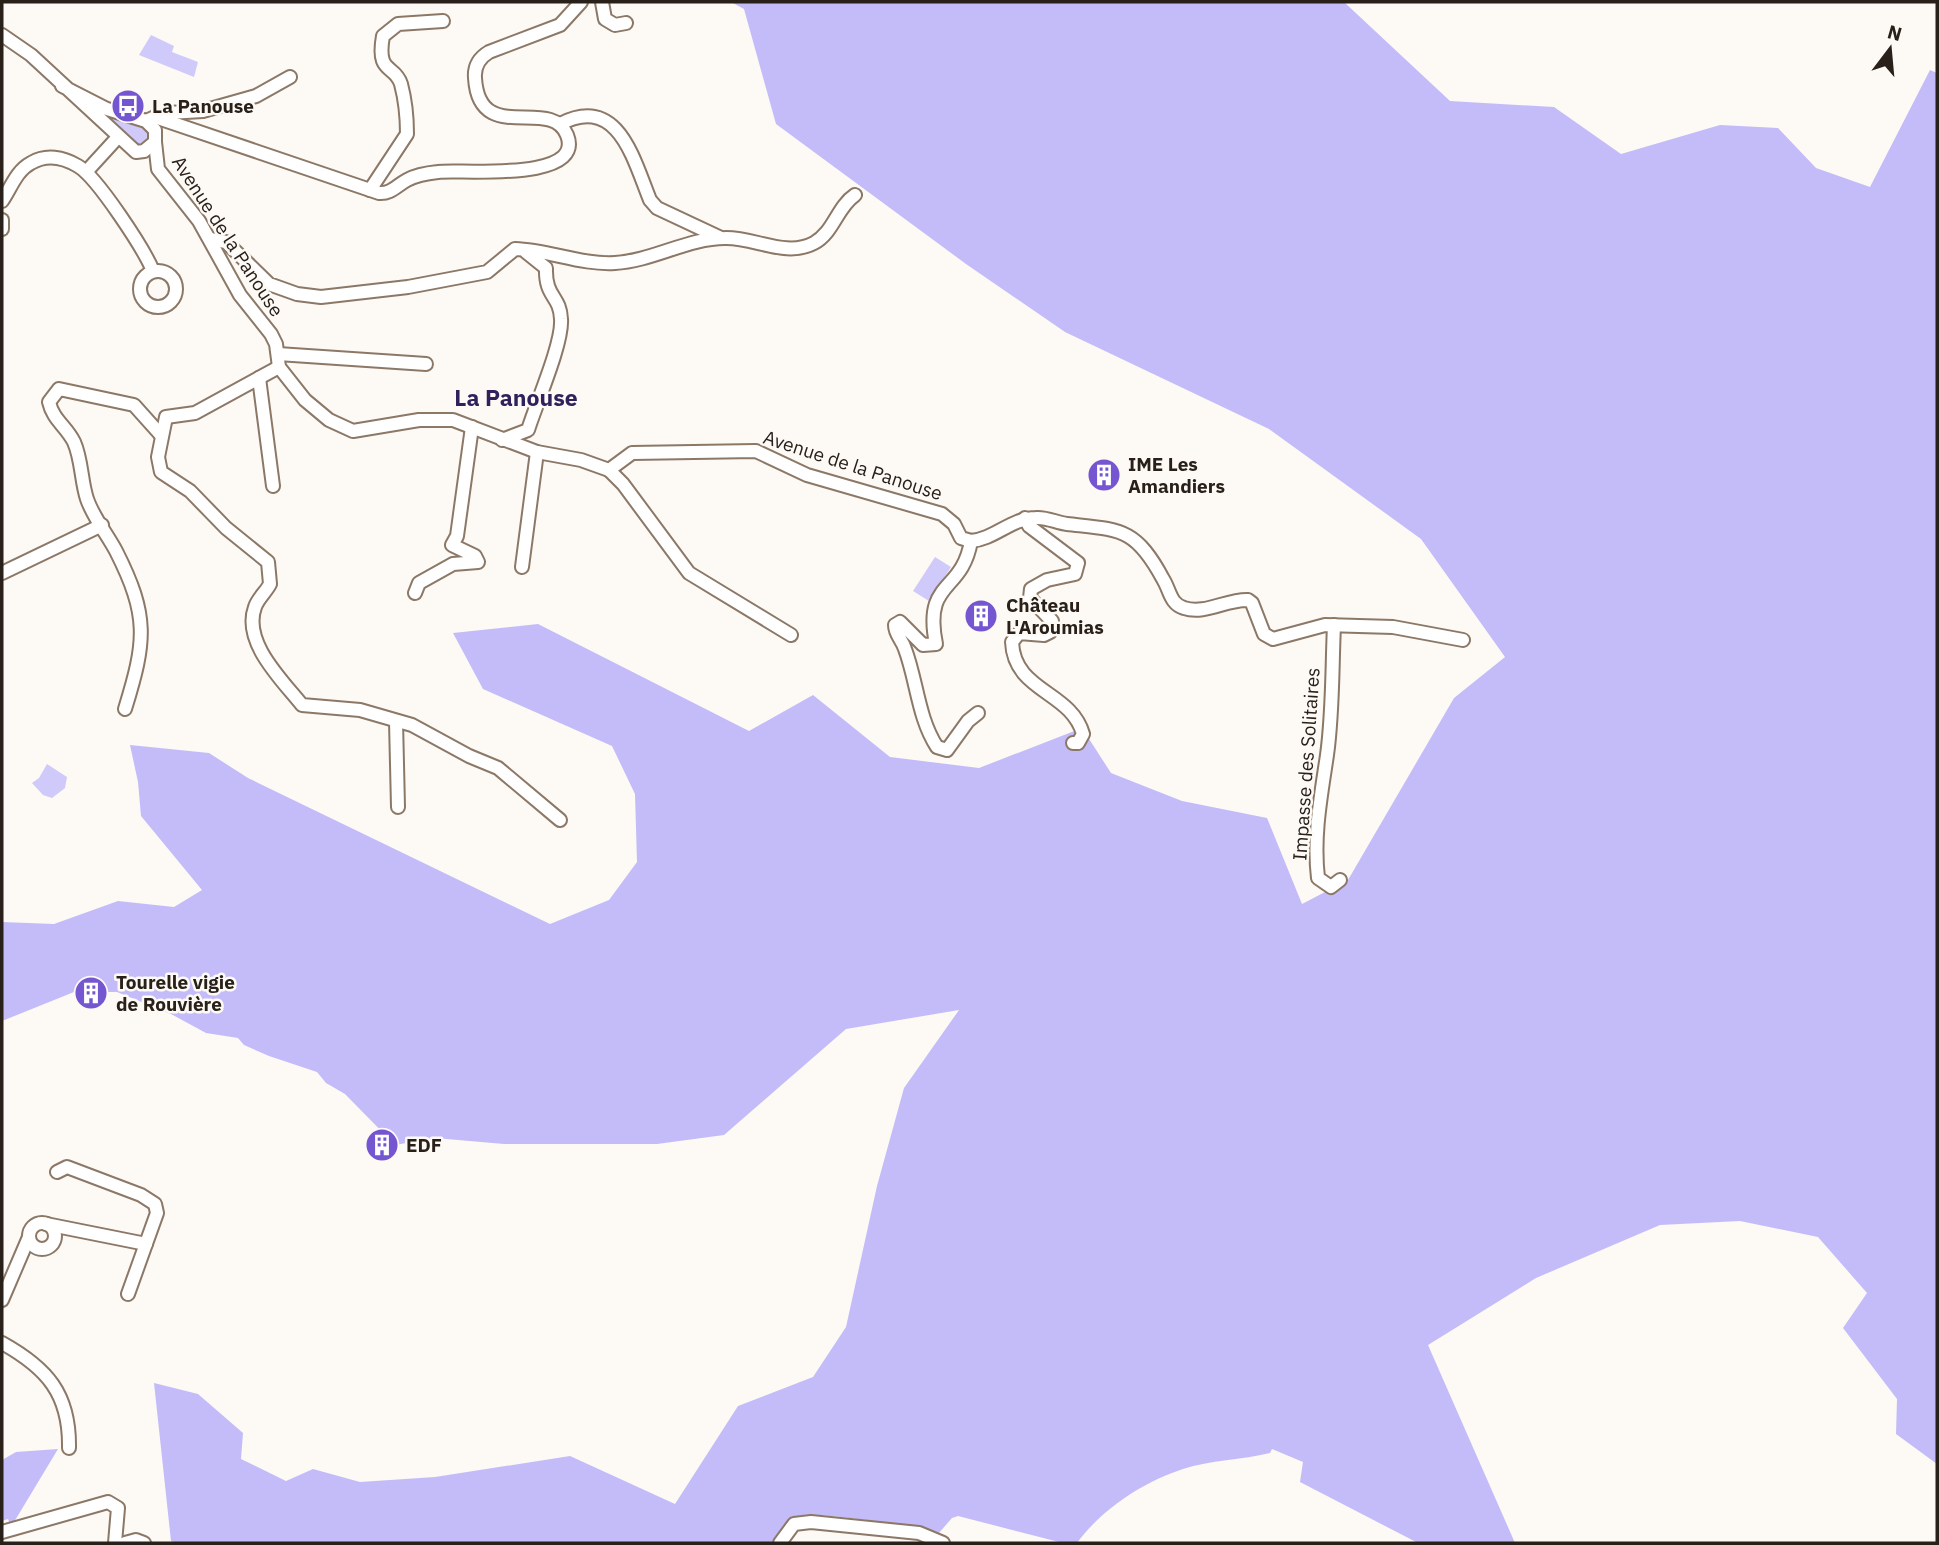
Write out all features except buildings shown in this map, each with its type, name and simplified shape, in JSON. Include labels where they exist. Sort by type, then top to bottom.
[{"type":"street","points":[[582,2],[561,25],[482,56],[475,69],[477,94],[487,111],[500,116],[560,124],[575,116],[591,114],[607,121],[626,143],[650,200],[657,208],[720,238],[792,248],[806,247],[827,232],[845,201],[855,195]]},
{"type":"street","points":[[602,2],[605,19],[615,25],[626,23]]},
{"type":"street","points":[[370,190],[407,134],[401,84],[397,76],[385,68],[381,53],[383,36],[398,24],[443,21]]},
{"type":"street","points":[[2,35],[31,55],[136,152]]},
{"type":"street","points":[[158,126],[256,96],[290,77]]},
{"type":"street","points":[[62,86],[107,109],[158,126],[386,194],[407,180],[440,171],[494,173],[548,165],[563,157],[569,145],[569,139],[560,124]]},
{"type":"street","points":[[101,121],[101,115],[107,109]]},
{"type":"street","name":"Avenue de la Panouse","points":[[136,152],[144,151],[158,126]]},
{"type":"street","name":"Avenue de la Panouse","points":[[158,126],[156,165],[210,239],[240,295],[271,334],[278,361],[305,400],[343,428],[362,431],[435,419],[453,420],[537,452],[581,460],[609,470],[632,453],[757,451],[807,475],[942,514],[954,524],[961,538],[971,541]]},
{"type":"street","points":[[86,172],[118,137]]},
{"type":"street","name":"Avenue de la Panouse","points":[[136,152],[165,179]]},
{"type":"street","points":[[2,201],[23,168],[41,158],[60,158],[86,172],[146,252],[153,271]]},
{"type":"street","points":[[2,220],[2,229]]},
{"type":"street","points":[[210,239],[226,242],[269,284],[297,294],[321,297],[487,272],[512,251],[522,249],[594,263],[617,263],[720,238]]},
{"type":"street","points":[[502,440],[528,430],[561,328],[558,303],[545,285],[546,268],[522,249]]},
{"type":"street","points":[[426,364],[278,361],[260,378],[195,413],[169,415],[160,435],[158,457],[161,472],[203,501],[226,528],[268,562],[270,584],[256,603],[252,626],[259,647],[302,705],[309,708],[360,710],[425,731],[468,756],[498,768],[560,820]]},
{"type":"street","points":[[260,378],[273,486]]},
{"type":"street","points":[[125,709],[138,667],[143,628],[139,600],[88,501],[74,442],[51,413],[49,402],[59,388],[126,401],[144,412],[160,435]]},
{"type":"street","points":[[415,593],[419,583],[453,564],[478,562],[475,556],[452,545],[457,536],[472,427]]},
{"type":"street","points":[[522,567],[537,452]]},
{"type":"street","points":[[609,470],[623,484],[689,573],[791,635]]},
{"type":"street","points":[[978,713],[968,721],[947,750],[937,747],[923,716],[904,646],[895,633],[894,625],[900,622],[923,645],[936,644],[932,623],[934,601],[959,575],[968,556],[971,541],[1025,518],[1040,517],[1065,524],[1116,529],[1142,549],[1164,580],[1169,595],[1180,607],[1198,610],[1248,600],[1252,603],[1267,638],[1273,639],[1310,627],[1334,625],[1393,627],[1463,640]]},
{"type":"street","points":[[1025,518],[1029,526],[1078,563],[1075,574],[1047,580],[1031,589],[1030,598],[1052,621],[1050,632],[1044,635],[1018,633],[1012,642],[1015,660],[1036,688],[1063,704],[1079,720],[1083,734],[1078,743],[1073,743]]},
{"type":"street","points":[[2,573],[102,525]]},
{"type":"street","name":"Impasse des Solitaires","points":[[1334,625],[1327,754],[1318,812],[1317,867],[1318,878],[1325,885],[1331,887],[1340,880]]},
{"type":"street","points":[[396,721],[398,807]]},
{"type":"street","points":[[57,1172],[67,1167],[151,1200],[157,1213],[128,1294]]},
{"type":"street","points":[[2,1300],[34,1226],[46,1224],[145,1244]]},
{"type":"street","points":[[29,1237],[36,1247],[44,1248],[51,1244],[54,1233],[46,1224]]},
{"type":"street","points":[[2,1343],[31,1361],[56,1388],[69,1417],[69,1447]]},
{"type":"street","points":[[2,1532],[108,1502],[118,1508],[115,1543]]},
{"type":"street","points":[[780,1543],[794,1524],[811,1522],[919,1534],[943,1543]]},
{"type":"street","points":[[125,1543],[136,1540],[144,1543]]},
{"type":"shaded area","points":[[731,2],[1344,2],[1450,101],[1554,107],[1621,154],[1720,125],[1778,128],[1816,168],[1870,187],[1930,70],[1937,73],[1937,1464],[1896,1434],[1897,1399],[1843,1328],[1867,1293],[1818,1237],[1740,1221],[1660,1225],[1536,1278],[1428,1345],[1515,1543],[1418,1543],[1300,1482],[1303,1462],[1272,1449],[1270,1453],[1193,1466],[1153,1481],[1111,1508],[1077,1543],[1063,1543],[958,1516],[952,1518],[938,1534],[893,1524],[814,1515],[798,1516],[789,1521],[774,1543],[171,1541],[154,1383],[198,1394],[243,1433],[241,1459],[286,1481],[313,1469],[360,1482],[435,1477],[570,1456],[675,1504],[738,1406],[813,1377],[846,1327],[877,1186],[904,1088],[959,1010],[846,1029],[724,1135],[657,1144],[504,1144],[435,1138],[395,1145],[345,1094],[326,1083],[317,1072],[269,1056],[244,1045],[238,1038],[206,1033],[171,1014],[117,992],[74,992],[2,1021],[2,922],[54,924],[118,901],[174,907],[202,890],[141,816],[138,782],[130,745],[209,753],[248,778],[550,924],[609,900],[637,862],[635,794],[612,746],[483,689],[453,633],[538,624],[749,731],[813,695],[890,757],[979,768],[1082,728],[1111,773],[1182,801],[1267,818],[1302,904],[1348,880],[1454,698],[1505,657],[1421,539],[1269,429],[1065,332],[966,264],[776,124],[744,9]]},
{"type":"shaded area","points":[[151,35],[174,46],[172,52],[198,62],[194,77],[139,55]]},
{"type":"shaded area","points":[[108,114],[149,128],[149,142],[136,145],[106,118]]},
{"type":"shaded area","points":[[935,557],[951,567],[929,601],[913,591]]},
{"type":"shaded area","points":[[47,764],[67,777],[65,788],[52,798],[43,795],[32,783],[39,778]]},
{"type":"shaded area","points":[[58,1449],[11,1527],[8,1519],[2,1521],[2,1460],[16,1452]]},
{"type":"place","name":"La Panouse","points":[[128,106]]},
{"type":"place","name":"IME Les Amandiers","points":[[1104,475]]},
{"type":"place","name":"Château L'Aroumias","points":[[981,616]]},
{"type":"place","name":"Tourelle vigie de Rouvière","points":[[91,993]]},
{"type":"place","name":"EDF","points":[[382,1145]]},
{"type":"district","name":"La Panouse","points":[[516,397]]}]
